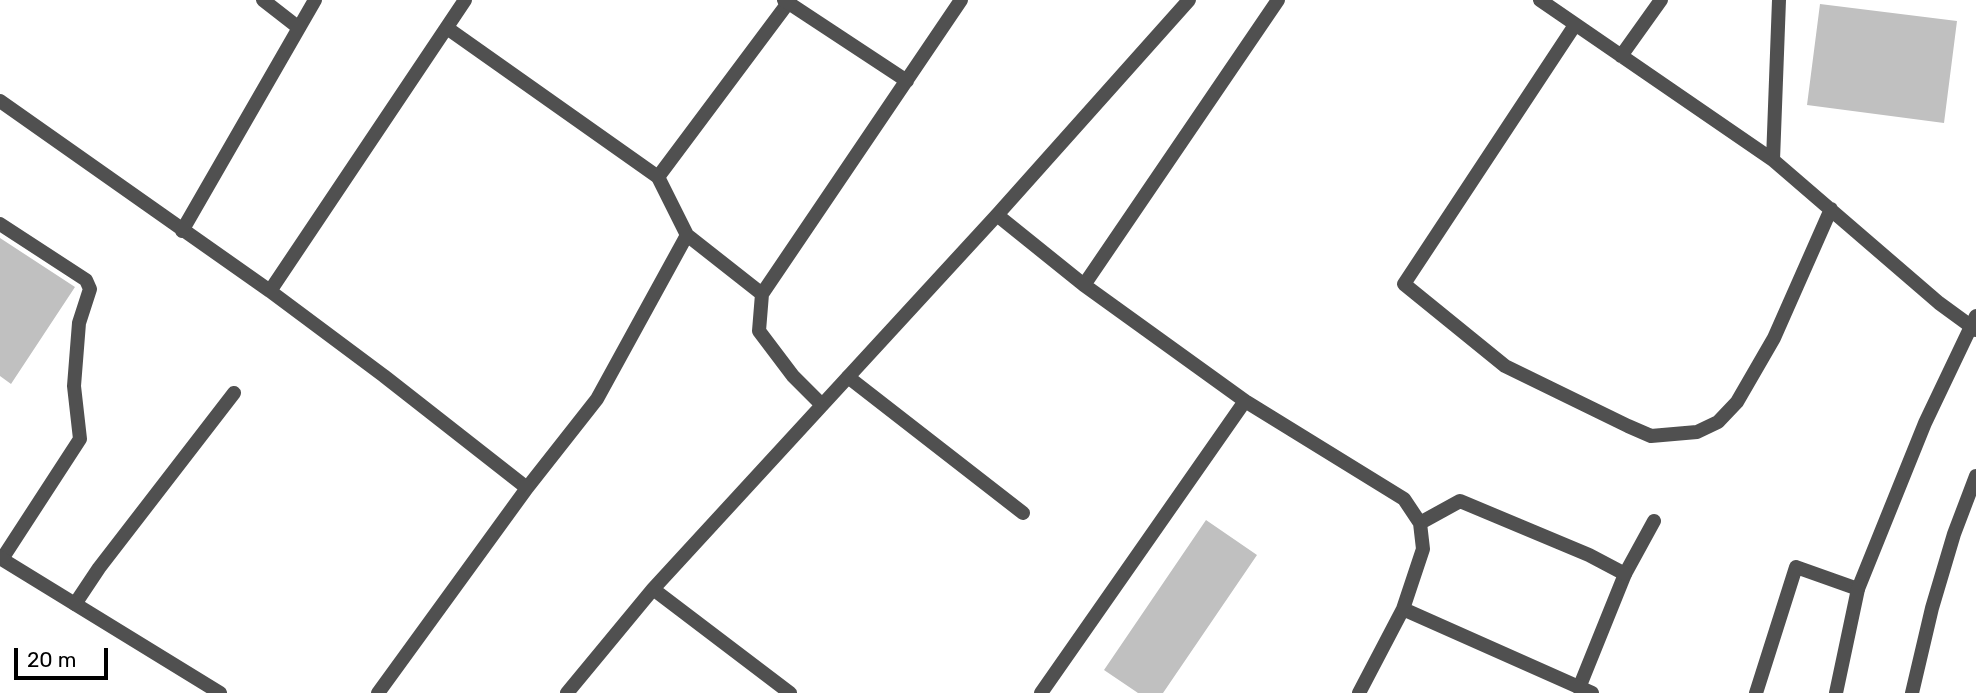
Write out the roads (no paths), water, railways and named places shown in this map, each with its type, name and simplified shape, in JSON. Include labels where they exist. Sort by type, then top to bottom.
[{"type":"street","points":[[263,0],[299,28]]},
{"type":"street","points":[[181,231],[314,0]]},
{"type":"street","points":[[270,291],[465,0]]},
{"type":"street","points":[[822,405],[793,376],[759,331],[762,294],[961,0]]},
{"type":"street","points":[[567,693],[653,589],[997,215],[1189,0]]},
{"type":"street","points":[[1084,285],[1278,0]]},
{"type":"street","points":[[1540,0],[1773,160],[1939,303],[1974,324],[1925,423],[1858,589],[1836,693]]},
{"type":"street","points":[[1621,56],[1661,0]]},
{"type":"street","points":[[1773,160],[1779,0]]},
{"type":"street","points":[[658,177],[786,1],[907,81]]},
{"type":"street","points":[[1575,25],[1404,284],[1505,366],[1651,436],[1698,432],[1718,422],[1737,402],[1774,338],[1831,209]]},
{"type":"street","points":[[447,28],[658,177],[687,234],[762,294]]},
{"type":"street","points":[[0,101],[181,231],[270,291],[527,488]]},
{"type":"street","points":[[997,215],[1084,285],[1245,401],[1404,499],[1420,523],[1423,549],[1403,609],[1359,693]]},
{"type":"street","points":[[0,224],[86,281],[90,289],[79,323],[74,386],[80,439],[1,558],[220,693]]},
{"type":"street","points":[[378,693],[527,488],[597,399],[687,234]]},
{"type":"street","points":[[848,377],[1023,513]]},
{"type":"street","points":[[75,604],[99,568],[234,393]]},
{"type":"street","points":[[1041,693],[1245,401]]},
{"type":"street","points":[[1912,693],[1932,608],[1950,547],[1976,476]]},
{"type":"street","points":[[1420,523],[1443,513],[1460,501],[1588,555],[1625,574]]},
{"type":"street","points":[[1403,609],[1586,690],[1625,574],[1654,520]]},
{"type":"street","points":[[1756,693],[1797,567],[1858,589]]},
{"type":"street","points":[[653,589],[790,693]]}]
